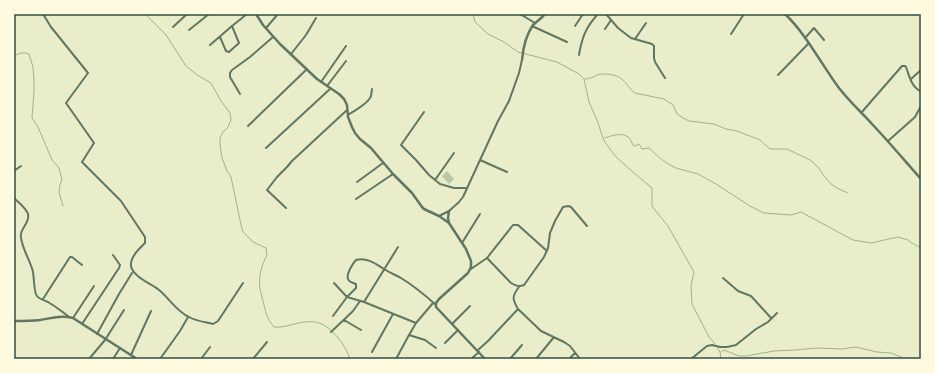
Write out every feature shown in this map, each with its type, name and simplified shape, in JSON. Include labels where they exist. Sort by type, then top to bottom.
[{"type":"street","points":[[43,14],[51,27],[88,73],[66,103],[94,143],[82,162],[121,201],[145,237],[145,243],[132,259],[131,267],[133,270],[138,276],[159,290],[188,317],[213,324],[243,283]]},
{"type":"street","points":[[173,27],[187,14]]},
{"type":"street","points":[[189,30],[209,14]]},
{"type":"street","points":[[210,45],[247,14]]},
{"type":"street","points":[[256,14],[272,37],[317,80],[339,94],[344,99],[355,133],[371,148],[393,174],[412,193],[424,209],[439,216],[449,223],[466,249],[471,261],[471,269]]},
{"type":"street","points":[[266,28],[278,14]]},
{"type":"street","points":[[520,14],[535,24]]},
{"type":"street","points":[[439,216],[449,211],[463,197],[498,121],[509,101],[519,73],[527,36],[532,26],[545,14]]},
{"type":"street","points":[[575,26],[583,14]]},
{"type":"street","points":[[579,55],[581,41],[584,34],[598,14]]},
{"type":"street","points":[[606,14],[618,28],[631,38],[652,44],[654,46],[655,62],[665,78]]},
{"type":"street","points":[[732,34],[744,14]]},
{"type":"street","points":[[785,14],[809,43],[839,88],[921,179]]},
{"type":"street","points":[[290,54],[306,35],[316,18]]},
{"type":"street","points":[[605,28],[611,20]]},
{"type":"street","points":[[635,39],[646,23]]},
{"type":"street","points":[[220,36],[226,51],[229,52],[239,43],[232,26]]},
{"type":"street","points":[[532,26],[567,42]]},
{"type":"street","points":[[805,38],[814,28],[824,40]]},
{"type":"street","points":[[240,94],[230,76],[230,73],[272,37]]},
{"type":"street","points":[[778,74],[809,43]]},
{"type":"street","points":[[321,82],[346,46]]},
{"type":"street","points":[[266,148],[329,87],[346,61]]},
{"type":"street","points":[[861,113],[902,66],[906,67],[914,86],[920,91],[921,90]]},
{"type":"street","points":[[248,126],[307,70]]},
{"type":"street","points":[[911,79],[921,70]]},
{"type":"street","points":[[348,115],[370,99],[372,90]]},
{"type":"street","points":[[888,141],[915,117],[921,106]]},
{"type":"street","points":[[267,190],[292,161],[347,110]]},
{"type":"street","points":[[424,112],[401,145],[429,175],[440,184],[454,188],[467,188]]},
{"type":"street","points":[[435,180],[454,154]]},
{"type":"street","points":[[480,160],[507,172]]},
{"type":"street","points":[[357,182],[383,163]]},
{"type":"street","points":[[14,172],[20,166]]},
{"type":"street","points":[[356,199],[393,174]]},
{"type":"street","points":[[265,188],[286,208]]},
{"type":"street","points":[[14,198],[28,213],[28,220],[20,234],[21,242],[33,270],[35,294],[37,297],[57,307],[68,317]]},
{"type":"street","points":[[580,359],[570,346],[541,331],[518,309],[514,302],[514,293],[529,279],[544,257],[547,251],[550,233],[563,206],[571,207],[587,226]]},
{"type":"street","points":[[449,211],[449,223]]},
{"type":"street","points":[[462,243],[480,214]]},
{"type":"street","points":[[396,359],[416,323],[471,269],[487,258],[513,225],[518,225],[547,251]]},
{"type":"street","points":[[364,302],[398,247]]},
{"type":"street","points":[[82,324],[119,268],[120,265],[113,255]]},
{"type":"street","points":[[43,299],[70,257],[82,265]]},
{"type":"street","points":[[487,258],[511,283],[519,287]]},
{"type":"street","points":[[333,316],[347,297],[356,288],[356,284],[348,279],[351,268],[356,260],[359,259],[373,262],[384,270],[401,278],[434,304],[485,359]]},
{"type":"street","points":[[97,334],[118,294],[132,273]]},
{"type":"street","points":[[723,278],[738,291],[751,296],[771,318]]},
{"type":"street","points":[[334,284],[347,297],[364,302],[416,323]]},
{"type":"street","points":[[73,318],[94,286]]},
{"type":"street","points":[[331,332],[353,312],[360,301]]},
{"type":"street","points":[[452,324],[470,306]]},
{"type":"street","points":[[471,359],[518,309]]},
{"type":"street","points":[[89,359],[105,340],[124,310]]},
{"type":"street","points":[[131,355],[150,311]]},
{"type":"street","points":[[691,359],[707,346],[712,345],[730,347],[736,345],[756,329],[765,324],[777,313]]},
{"type":"street","points":[[372,352],[393,314]]},
{"type":"street","points":[[14,320],[30,321],[58,317],[73,318],[105,340],[137,359]]},
{"type":"street","points":[[160,359],[188,317]]},
{"type":"street","points":[[344,320],[361,330]]},
{"type":"street","points":[[445,343],[458,330]]},
{"type":"street","points":[[409,335],[425,340],[436,348]]},
{"type":"street","points":[[536,359],[554,338]]},
{"type":"street","points":[[253,359],[267,342]]},
{"type":"street","points":[[510,359],[522,345]]},
{"type":"street","points":[[201,359],[210,347]]},
{"type":"street","points":[[113,359],[120,348]]},
{"type":"street","points":[[569,359],[575,353]]},
{"type":"building","points":[[447,171],[454,179],[449,184],[442,176]]},
{"type":"waterway","points":[[145,14],[166,35],[186,66],[197,75],[211,83],[230,113],[231,120],[220,138],[222,158],[231,177],[243,232],[253,242],[266,248],[267,255],[261,271],[260,289],[269,321],[274,327],[307,322],[317,322],[324,325],[340,340],[350,359]]},
{"type":"waterway","points":[[473,14],[475,22],[488,34],[504,42],[518,52],[557,62],[579,74],[584,79],[589,102],[604,141],[616,157],[652,188],[652,206],[668,226],[694,272],[691,286],[692,304],[709,337],[715,344]]},
{"type":"waterway","points":[[14,56],[21,53],[29,54],[33,67],[34,81],[32,118],[38,127],[52,160],[59,168],[62,179],[59,192],[63,206]]},
{"type":"waterway","points":[[585,79],[603,74],[616,76],[622,79],[635,93],[664,99],[673,105],[677,114],[689,121],[714,124],[726,129],[737,131],[760,140],[770,149],[787,149],[810,160],[818,167],[831,184],[848,193]]},
{"type":"waterway","points":[[605,138],[623,135],[629,138],[633,145],[635,146],[639,144],[642,149],[649,148],[661,159],[672,166],[698,174],[764,213],[791,215],[801,212],[853,240],[871,243],[898,237],[908,240],[921,248]]},
{"type":"waterway","points":[[717,347],[720,352],[721,359]]},
{"type":"waterway","points":[[721,352],[724,350],[739,356],[746,356],[774,351],[817,348],[841,349],[856,347],[877,352],[891,353],[906,359]]}]
